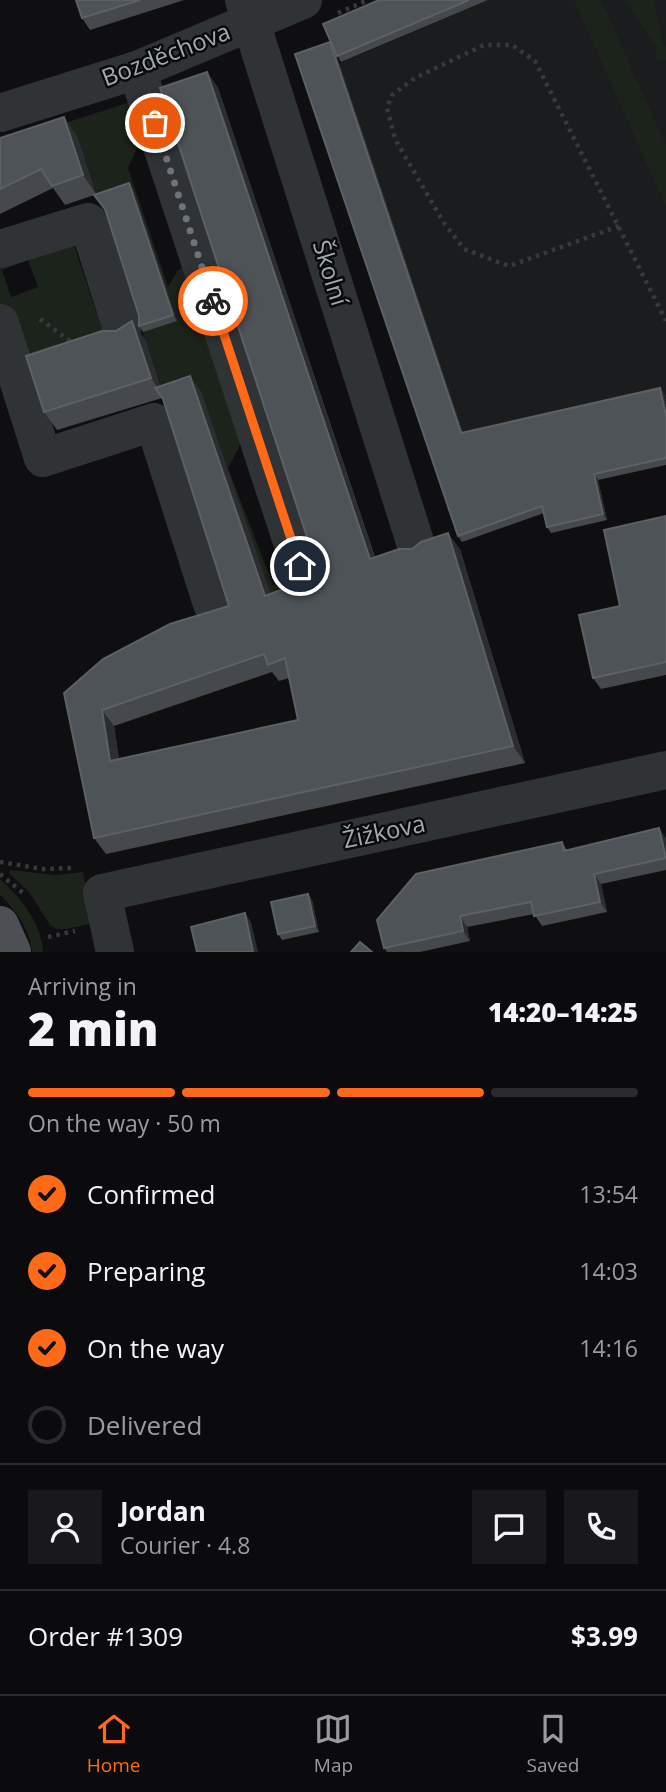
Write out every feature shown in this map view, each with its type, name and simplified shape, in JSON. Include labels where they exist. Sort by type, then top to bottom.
[{"type":"main road","points":[[0,925],[12,952]]},
{"type":"street","name":"Bozděchova","points":[[0,113],[137,71],[247,11],[303,0]]},
{"type":"street","name":"Školní","points":[[247,11],[416,545]]},
{"type":"street","points":[[137,71],[300,566]]},
{"type":"street","points":[[0,249],[88,222],[122,328]]},
{"type":"street","points":[[0,323],[43,458],[154,422],[212,604]]},
{"type":"street","name":"Žižkova","points":[[115,952],[102,893],[666,770]]},
{"type":"path","points":[[619,226],[509,265],[464,249],[444,223],[395,139],[387,108],[392,95],[415,78],[484,45],[512,45],[535,61],[619,226],[666,321]]},
{"type":"path","points":[[14,368],[122,328]]},
{"type":"shaded area","points":[[488,0],[666,0],[666,403],[490,514],[338,64]]},
{"type":"shaded area","points":[[574,0],[601,0],[666,145],[666,207]]},
{"type":"shaded area","points":[[624,0],[654,0],[663,45],[666,47],[666,60],[656,58],[657,47]]},
{"type":"shaded area","points":[[130,102],[145,130],[128,168],[168,287],[178,270],[189,265],[246,434],[228,468],[273,585],[312,570],[301,533],[327,594],[240,623],[77,136],[31,134]]},
{"type":"shaded area","points":[[74,245],[103,332],[18,358],[0,302],[0,257]],"holes":[[[28,260],[38,287],[11,297],[2,270]]]},
{"type":"shaded area","points":[[10,870],[55,875],[83,872],[93,923],[67,929],[57,929],[50,925],[30,893],[9,873]]},
{"type":"shaded area","points":[[0,879],[29,911],[39,931],[43,952],[32,952],[21,921],[0,895]]},
{"type":"building","points":[[76,0],[140,0],[82,18]]},
{"type":"building","points":[[379,0],[469,0],[337,56],[323,24]]},
{"type":"building","points":[[330,42],[461,433],[660,388],[666,416],[666,458],[594,474],[603,514],[547,527],[542,506],[458,536],[295,54]]},
{"type":"building","points":[[207,72],[370,559],[399,549],[412,549],[421,542],[448,533],[513,746],[94,838],[64,693],[103,659],[170,624],[229,606],[163,399],[155,388],[190,376],[265,596],[318,576],[160,88]],"holes":[[[264,654],[268,665],[285,658],[298,720],[110,761],[102,710]]]},
{"type":"building","points":[[64,117],[83,175],[52,186],[41,169],[0,189],[0,138]]},
{"type":"building","points":[[129,183],[173,315],[139,326],[139,316],[105,209],[94,195]]},
{"type":"building","points":[[132,321],[151,378],[44,412],[26,356],[102,331],[116,331]]},
{"type":"building","points":[[666,516],[666,662],[593,678],[579,615],[620,606],[604,530]]},
{"type":"building","points":[[659,828],[666,858],[594,874],[600,902],[534,916],[531,902],[460,916],[463,931],[384,948],[377,920],[416,874],[562,842],[564,851]]},
{"type":"building","points":[[308,894],[315,926],[278,934],[271,902]]},
{"type":"building","points":[[245,913],[253,952],[197,952],[191,927]]},
{"type":"building","points":[[360,942],[372,952],[351,952]]},
{"type":"way so far","points":[[155,123],[213,301]]},
{"type":"route","points":[[213,301],[300,566]]}]
